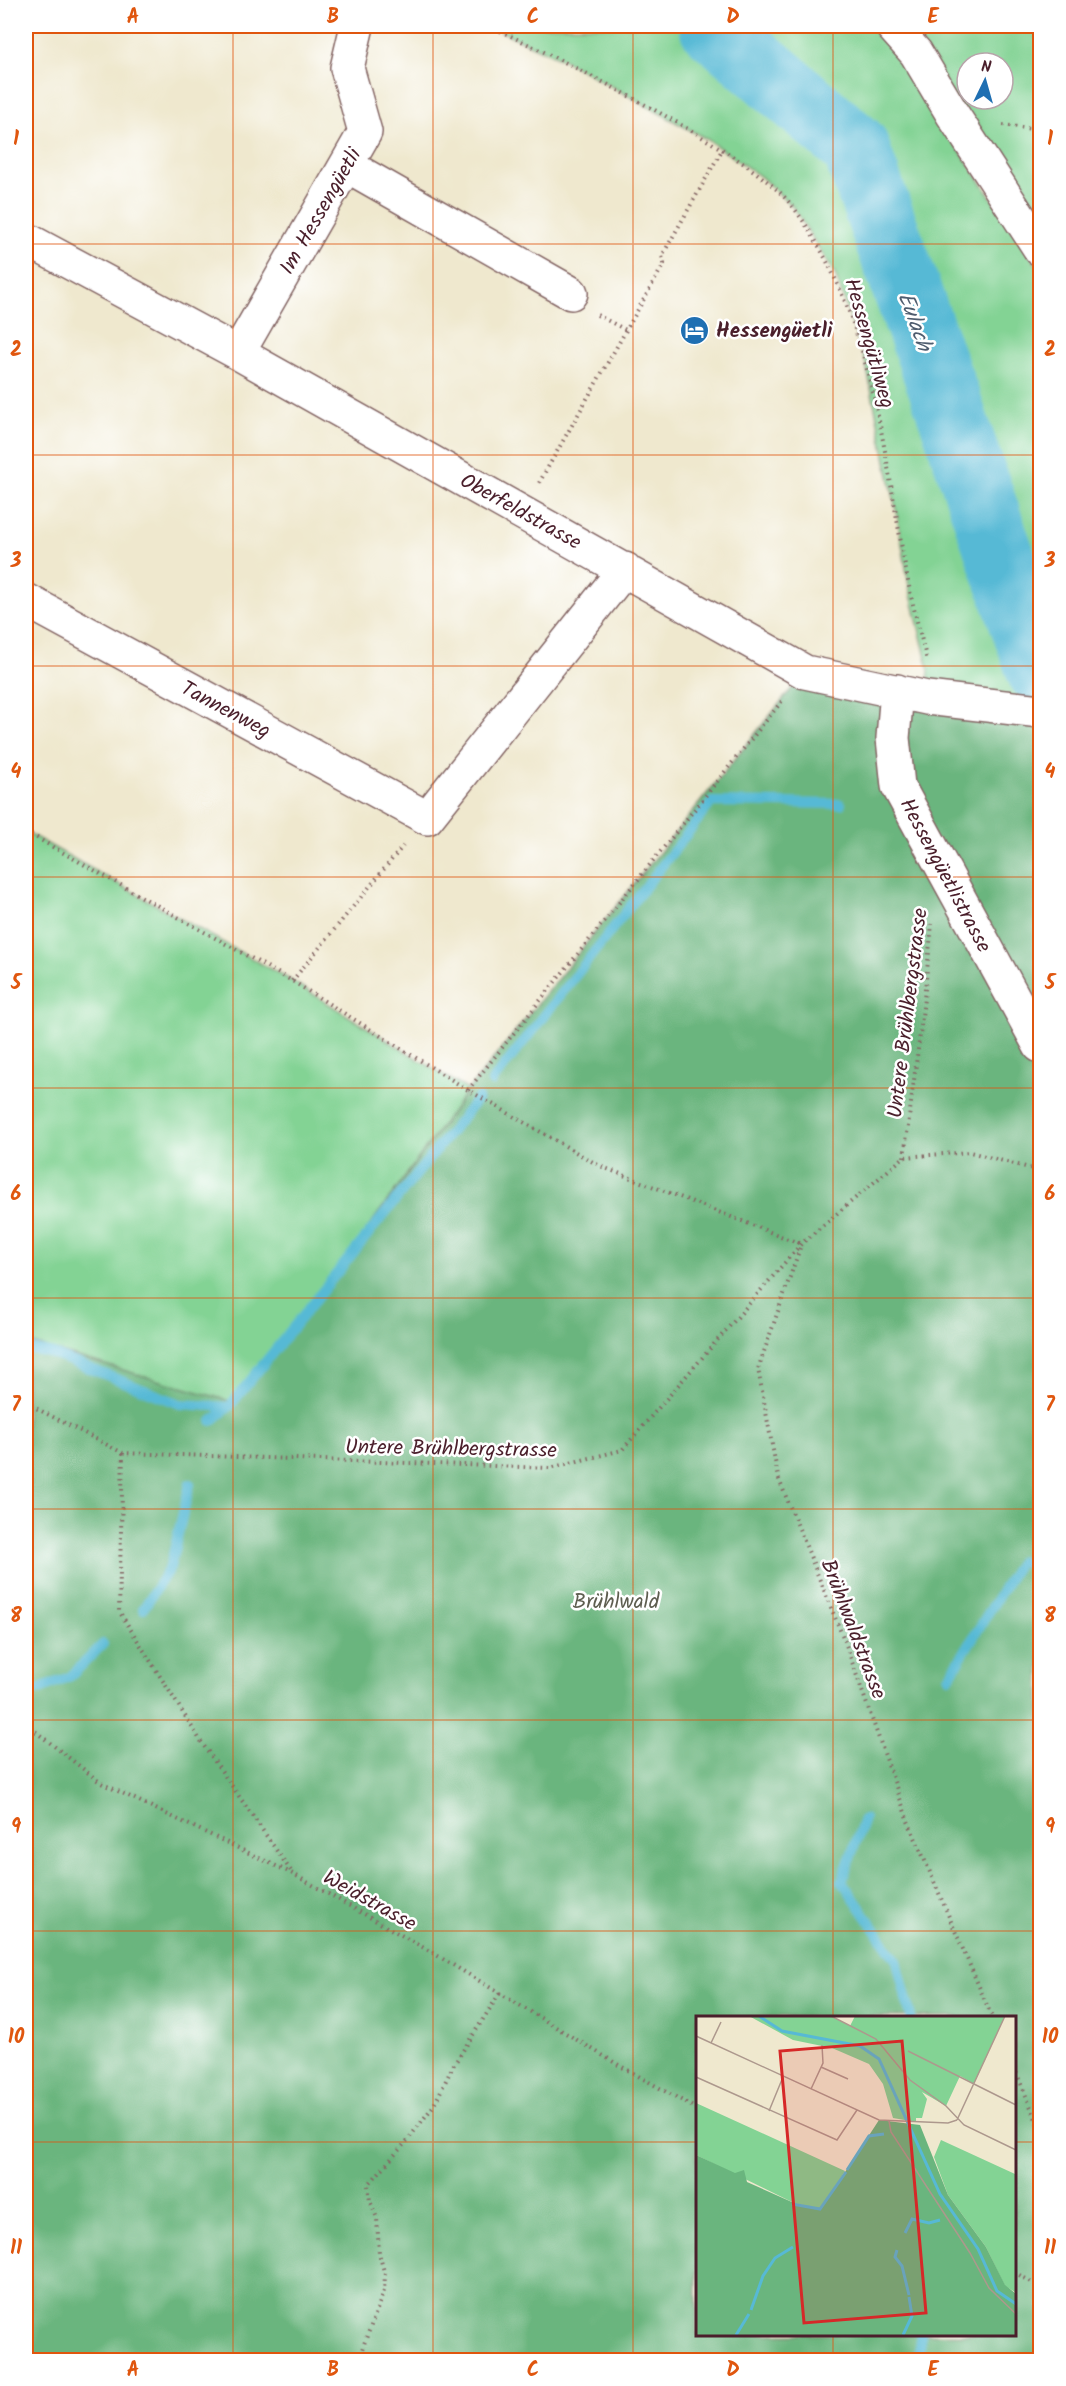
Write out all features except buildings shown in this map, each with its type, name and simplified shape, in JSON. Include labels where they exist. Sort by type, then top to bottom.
[{"type":"street","name":"Im Hessengüetli","points":[[238,353],[365,132],[347,68],[357,26]]},
{"type":"street","points":[[892,26],[916,53],[952,115],[1041,249]]},
{"type":"street","points":[[346,165],[571,293]]},
{"type":"street","name":"Oberfeldstrasse","points":[[26,239],[238,353],[805,672],[897,691],[983,705],[1041,711]]},
{"type":"street","points":[[427,818],[625,569]]},
{"type":"street","name":"Tannenweg","points":[[26,600],[427,818]]},
{"type":"street","name":"Hessengüetlistrasse","points":[[897,691],[893,738],[898,786],[1041,1046]]},
{"type":"path","name":"Hessengütliweg","points":[[489,26],[564,60],[722,150],[761,177],[793,207],[835,274],[866,364],[897,509],[909,586],[929,670]]},
{"type":"path","points":[[534,492],[664,264],[662,256],[722,150]]},
{"type":"path","points":[[598,315],[626,330]]},
{"type":"path","points":[[468,1090],[805,672]]},
{"type":"path","points":[[292,981],[427,818]]},
{"type":"path","points":[[26,832],[292,981],[468,1090],[600,1166],[801,1244]]},
{"type":"path","name":"Untere Brühlbergstrasse","points":[[26,1403],[123,1453],[550,1468],[622,1450],[801,1244],[904,1157],[933,911],[945,874]]},
{"type":"path","points":[[904,1157],[970,1152],[1041,1171]]},
{"type":"path","name":"Brühlwaldstrasse","points":[[801,1244],[758,1369],[778,1477],[845,1642],[908,1821],[992,2016]]},
{"type":"path","points":[[123,1453],[119,1611],[202,1743],[293,1874]]},
{"type":"path","name":"Weidstrasse","points":[[26,1724],[101,1783],[293,1874],[434,1953],[696,2108]]},
{"type":"path","points":[[358,2361],[384,2291],[385,2275],[379,2253],[377,2218],[370,2201],[368,2185],[395,2156],[434,2105],[453,2066],[500,1993]]},
{"type":"path","points":[[1015,2069],[1041,2129]]},
{"type":"path","points":[[1015,2273],[1041,2287]]},
{"type":"green space","points":[[489,26],[873,26],[893,51],[1040,270],[1040,711],[927,698],[929,670],[909,586],[896,509],[866,364],[835,274],[793,207],[761,177],[708,140],[564,60]]},
{"type":"green space","points":[[892,26],[1040,26],[1040,249]]},
{"type":"green space","name":"Brühlwald","points":[[805,672],[1040,711],[1040,2360],[26,2360],[26,1342],[233,1402],[350,1253],[468,1090]]},
{"type":"green space","points":[[26,832],[292,981],[468,1090],[350,1253],[233,1403],[26,1342]]},
{"type":"waterway","name":"Eulach","points":[[713,26],[855,147],[948,404],[1040,670]]},
{"type":"waterway","name":"Eulach","points":[[1035,654],[1040,655]]},
{"type":"waterway","points":[[492,1082],[712,802],[841,804]]},
{"type":"waterway","points":[[26,1348],[53,1354],[180,1404],[229,1407],[478,1098]]},
{"type":"waterway","points":[[212,1421],[229,1407]]},
{"type":"waterway","points":[[143,1609],[170,1567],[190,1484]]},
{"type":"waterway","points":[[949,1677],[1020,1561],[1040,1568]]},
{"type":"waterway","points":[[38,1690],[71,1676],[103,1644]]},
{"type":"waterway","points":[[864,1819],[842,1881],[897,1961],[911,2016]]},
{"type":"waterway","points":[[921,2335],[918,2353],[923,2360]]},
{"type":"place","name":"Hessengüetli","points":[[695,330]]}]
